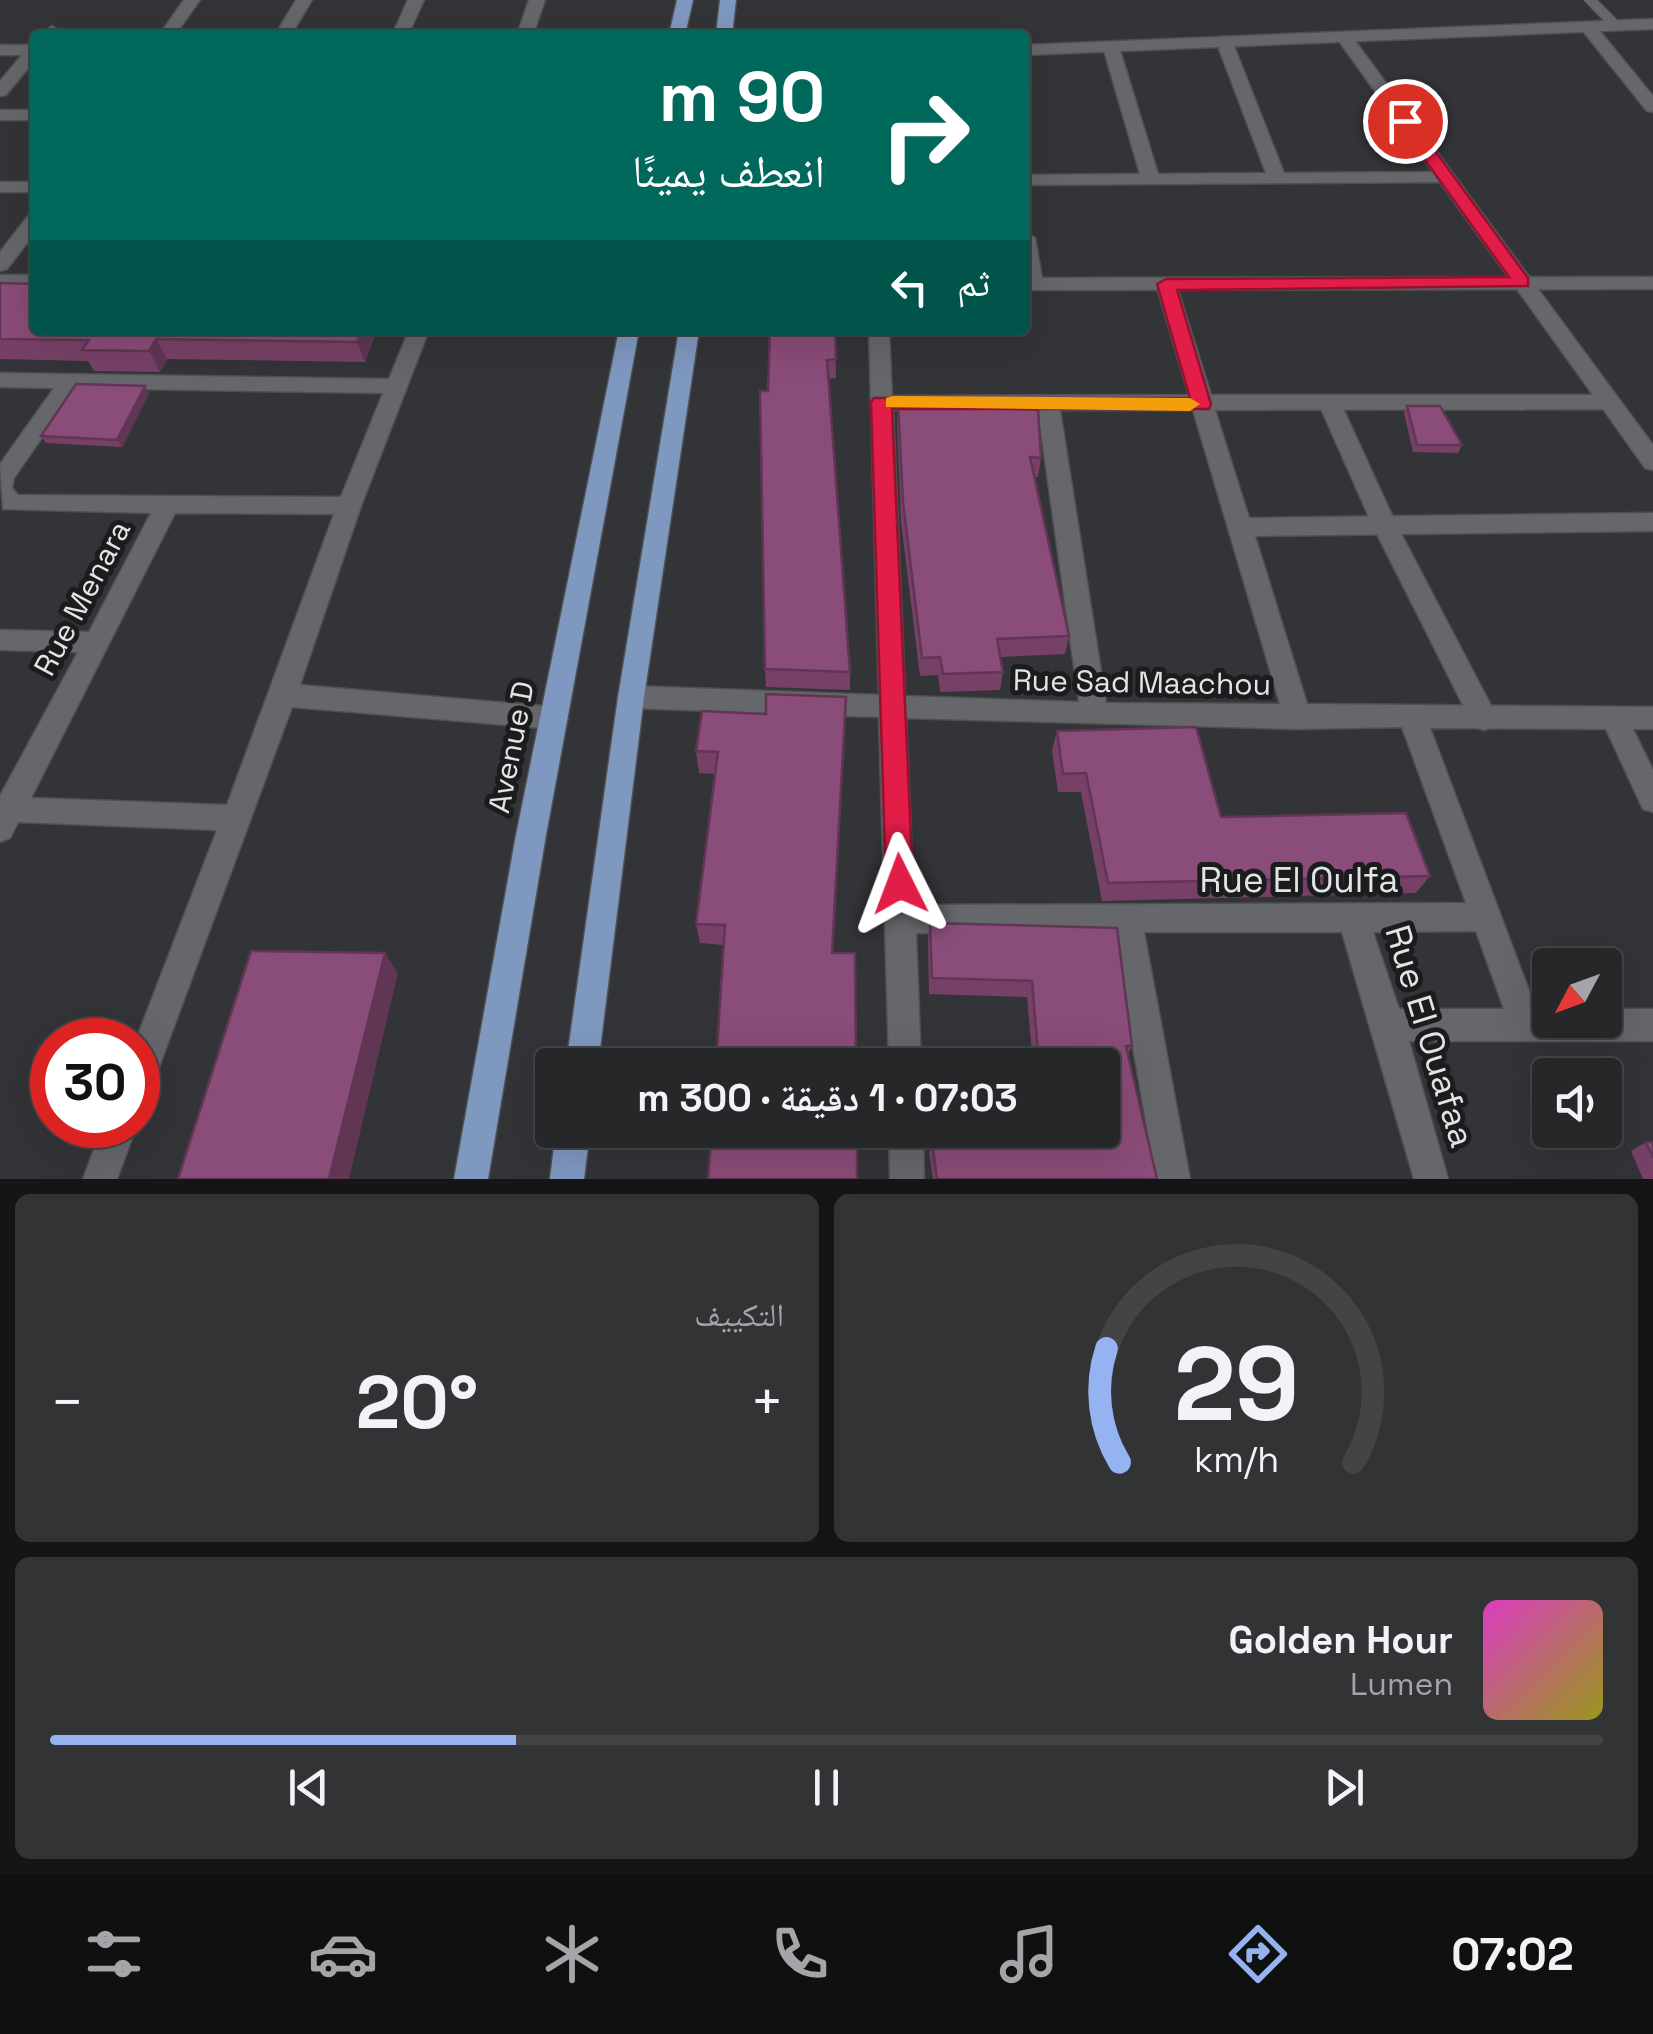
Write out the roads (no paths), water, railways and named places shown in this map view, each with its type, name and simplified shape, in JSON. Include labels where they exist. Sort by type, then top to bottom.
[{"type":"main road","points":[[678,30],[684,0]]},
{"type":"main road","points":[[725,30],[728,0]]},
{"type":"main road","name":"Avenue D","points":[[471,1179],[628,335]]},
{"type":"main road","points":[[584,1048],[631,697],[688,335]]},
{"type":"main road","points":[[568,1179],[572,1148]]},
{"type":"street","points":[[171,30],[192,0]]},
{"type":"street","points":[[286,30],[304,0]]},
{"type":"street","points":[[402,30],[416,0]]},
{"type":"street","points":[[527,30],[537,0]]},
{"type":"street","points":[[1030,50],[1653,24]]},
{"type":"street","points":[[1588,27],[1653,107]]},
{"type":"street","points":[[1344,37],[1653,462]]},
{"type":"street","points":[[1224,41],[1277,179]]},
{"type":"street","points":[[1111,47],[1150,180]]},
{"type":"street","points":[[0,50],[30,50]]},
{"type":"street","points":[[0,91],[30,56]]},
{"type":"street","points":[[0,114],[30,115]]},
{"type":"street","points":[[1030,180],[1446,178]]},
{"type":"street","points":[[0,187],[30,187]]},
{"type":"street","points":[[0,265],[30,226]]},
{"type":"street","points":[[0,281],[30,282]]},
{"type":"street","points":[[1030,284],[1653,283]]},
{"type":"street","points":[[1166,284],[1298,718]]},
{"type":"street","points":[[160,1019],[284,695],[348,506],[418,335]]},
{"type":"street","points":[[879,335],[904,1048]]},
{"type":"street","points":[[0,380],[395,386]]},
{"type":"street","points":[[70,381],[1,485],[11,503],[348,506]]},
{"type":"street","points":[[881,402],[1608,402]]},
{"type":"street","points":[[1329,402],[1386,526],[1484,719]]},
{"type":"street","points":[[1048,404],[1094,714]]},
{"type":"street","name":"Rue Menara","points":[[4,815],[168,504]]},
{"type":"street","points":[[1242,527],[1653,522]]},
{"type":"street","points":[[0,640],[94,642]]},
{"type":"street","points":[[284,695],[554,718]]},
{"type":"street","name":"Rue Sad Maachou","points":[[631,697],[1094,714],[1653,718]]},
{"type":"street","points":[[1614,718],[1653,800]]},
{"type":"street","points":[[1413,719],[1526,1025]]},
{"type":"street","points":[[4,815],[235,818]]},
{"type":"street","name":"Rue El Ouafaa","points":[[1352,917],[1388,1025],[1431,1179]]},
{"type":"street","name":"Rue El Oulfa","points":[[902,919],[1486,917]]},
{"type":"street","points":[[1126,919],[1173,1179]]},
{"type":"street","points":[[1388,1025],[1653,1025]]},
{"type":"street","points":[[100,1179],[111,1148]]},
{"type":"street","points":[[906,1148],[907,1179]]},
{"type":"lane","points":[[1590,0],[1616,26]]}]
